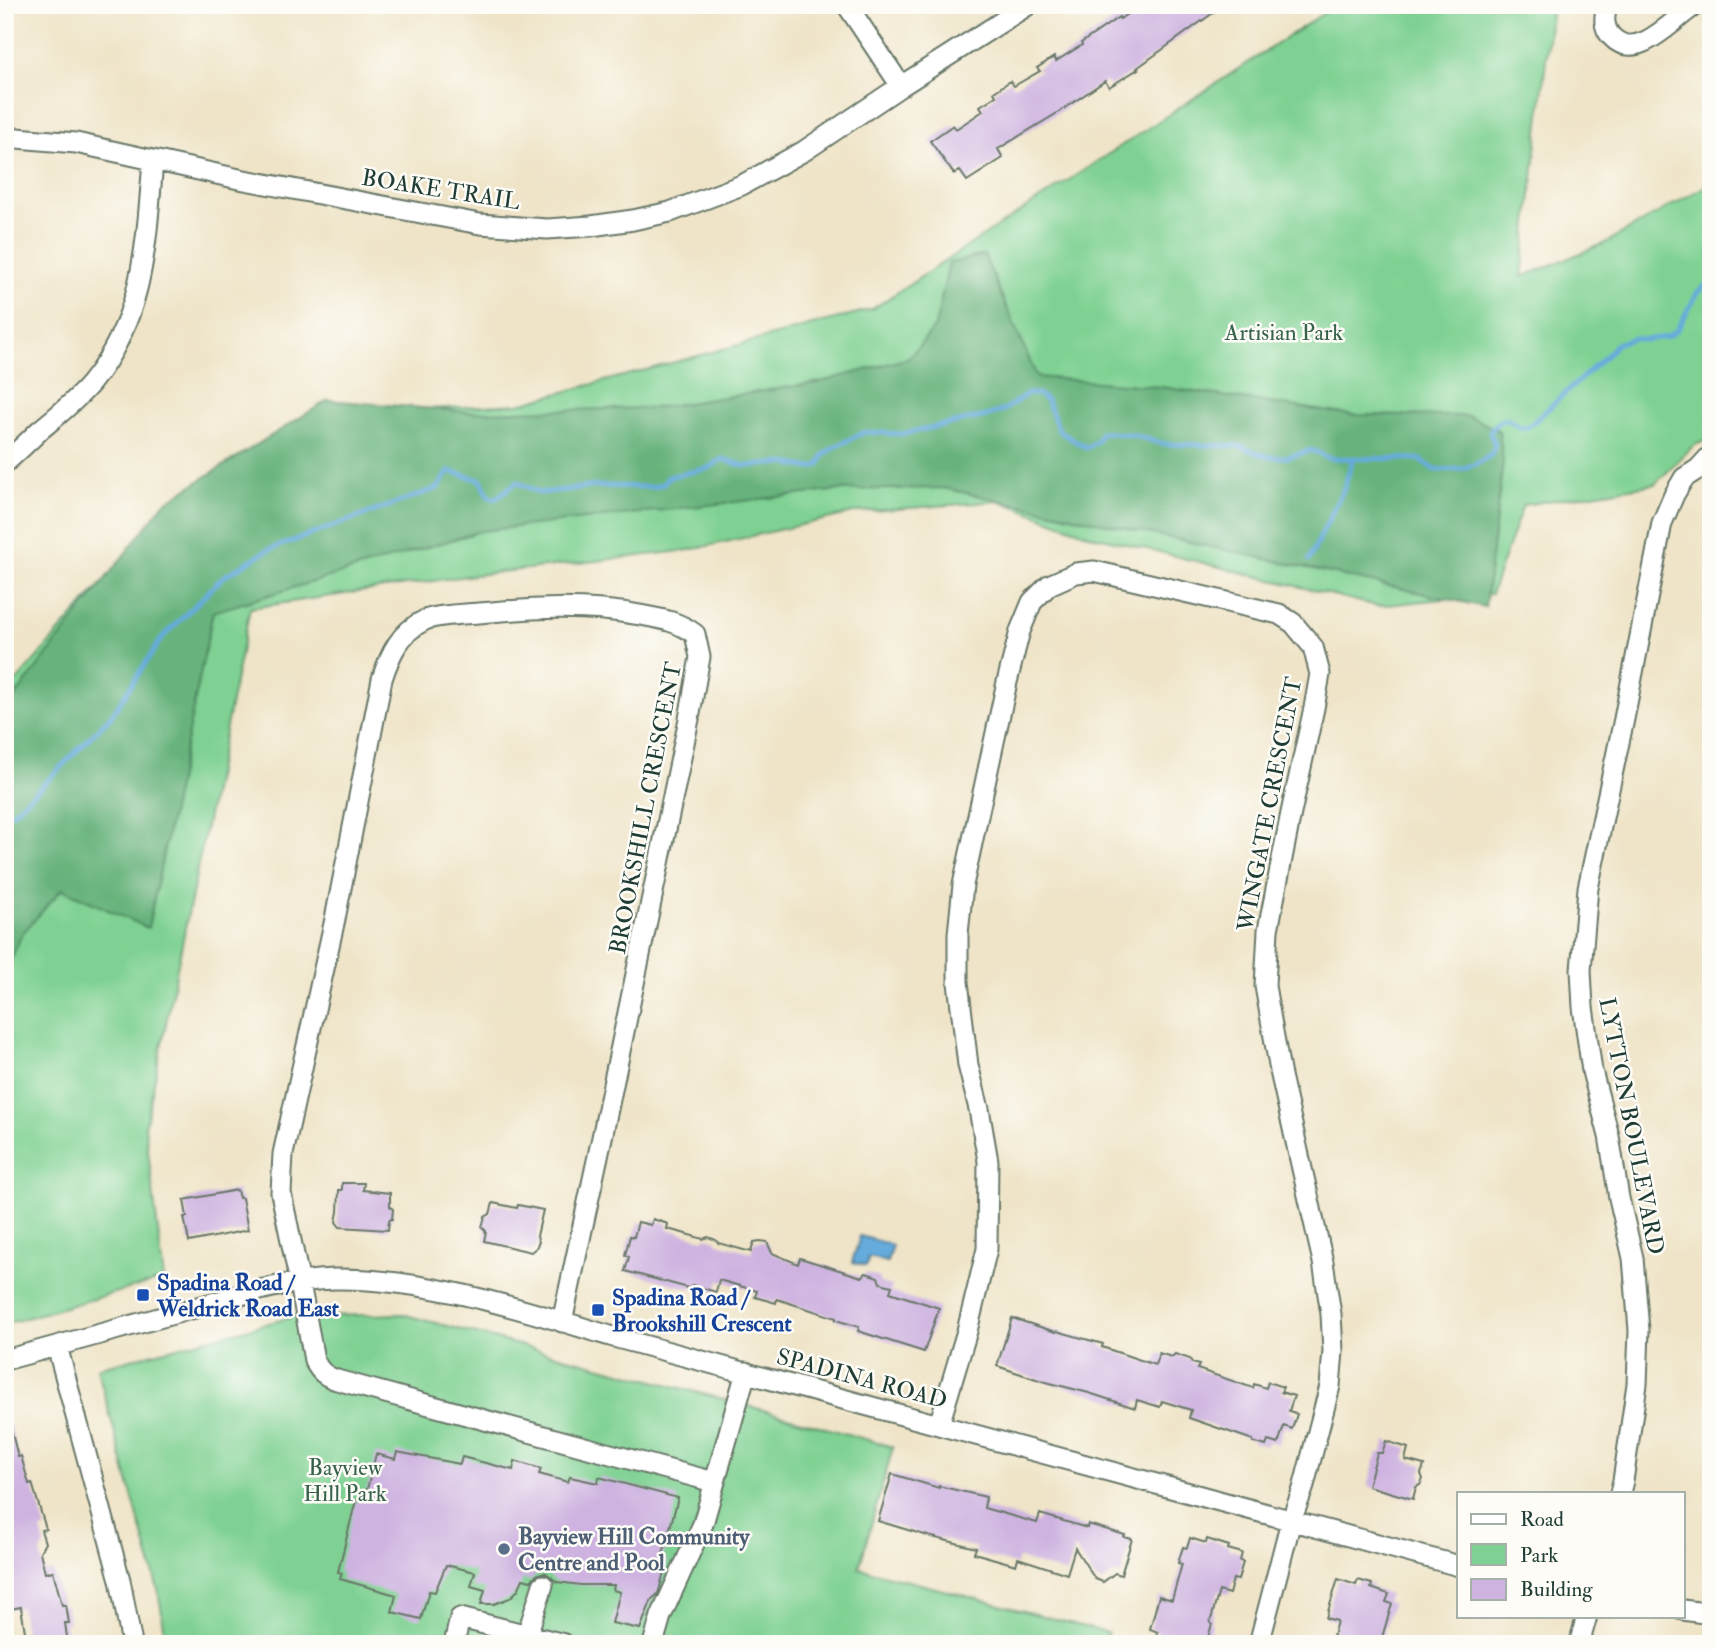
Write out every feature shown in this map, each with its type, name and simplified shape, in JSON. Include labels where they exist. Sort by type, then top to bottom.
[{"type":"street","points":[[847,5],[901,86]]},
{"type":"street","name":"BOAKE TRAIL","points":[[5,137],[76,143],[239,179],[480,224],[547,229],[591,226],[670,212],[742,185],[804,151],[1028,5]]},
{"type":"street","points":[[1607,5],[1604,16],[1606,28],[1612,37],[1629,46],[1641,44],[1664,30],[1685,7]]},
{"type":"street","points":[[5,463],[69,406],[91,382],[117,345],[131,311],[142,271],[153,161]]},
{"type":"street","name":"LYTTON BOULEVARD","points":[[1620,1492],[1637,1384],[1639,1330],[1633,1258],[1619,1198],[1609,1136],[1592,1071],[1583,1007],[1583,928],[1588,888],[1662,523],[1684,478],[1698,469],[1711,455]]},
{"type":"street","name":"WINGATE CRESCENT","points":[[939,1425],[967,1331],[987,1249],[988,1161],[968,1065],[958,982],[958,934],[963,885],[1007,682],[1020,631],[1032,602],[1049,585],[1076,573],[1094,571],[1279,614],[1293,623],[1313,646],[1320,674],[1268,930],[1265,986],[1280,1071],[1323,1262],[1331,1314],[1333,1351],[1330,1386],[1259,1644]]},
{"type":"street","name":"BROOKSHILL CRESCENT","points":[[562,1322],[701,657],[695,634],[684,626],[609,609],[540,607],[426,619],[399,641],[389,657],[382,679],[335,919],[283,1154],[281,1193],[314,1360],[326,1376],[714,1482]]},
{"type":"street","name":"SPADINA ROAD","points":[[5,1360],[276,1285],[335,1279],[409,1283],[467,1296],[1457,1565]]},
{"type":"street","points":[[57,1346],[120,1580],[132,1644]]},
{"type":"street","points":[[653,1644],[661,1616],[703,1524],[747,1372]]},
{"type":"street","points":[[527,1635],[542,1585]]},
{"type":"street","points":[[1684,1610],[1711,1614]]},
{"type":"street","points":[[454,1644],[460,1618],[564,1644]]},
{"type":"street","points":[[1579,1644],[1586,1618]]},
{"type":"green space","name":"Artisian Park","points":[[1328,5],[1552,5],[1522,277],[1603,244],[1711,183],[1711,438],[1693,446],[1655,484],[1523,505],[1491,594],[1377,606],[1090,535],[1000,501],[858,512],[690,550],[467,576],[250,608],[145,1127],[164,1279],[5,1324],[5,694],[168,507],[334,414],[519,404],[872,309],[1330,9]]},
{"type":"green space","points":[[984,255],[1037,377],[1161,387],[1352,415],[1469,416],[1499,431],[1503,462],[1485,607],[943,488],[840,490],[481,531],[213,612],[148,928],[62,889],[22,934],[5,973],[5,701],[13,699],[164,503],[328,400],[470,412],[654,408],[821,382],[909,358],[935,327],[949,263]]},
{"type":"green space","name":"Bayview Hill Park","points":[[402,1314],[893,1447],[859,1568],[1108,1633],[1105,1644],[167,1644],[158,1590],[97,1368],[292,1317]]},
{"type":"water","points":[[860,1236],[892,1245],[887,1262],[869,1257],[866,1266],[852,1262]]},
{"type":"building","points":[[1140,5],[1224,5],[1138,69],[1109,87],[1105,81],[998,149],[1003,158],[967,181],[960,171],[954,174],[930,141],[953,125],[956,129],[983,111],[980,106],[996,96],[994,92],[1010,81],[1014,86],[1040,71],[1037,68],[1054,57],[1056,61]]},
{"type":"building","points":[[342,1183],[364,1183],[363,1190],[390,1193],[390,1206],[393,1209],[388,1230],[340,1227],[336,1222]]},
{"type":"building","points":[[237,1190],[239,1198],[242,1198],[248,1230],[189,1242],[184,1200]]},
{"type":"building","points":[[493,1203],[543,1210],[536,1248],[531,1252],[484,1241],[486,1231],[482,1227]]},
{"type":"building","points":[[653,1219],[668,1224],[667,1229],[703,1239],[708,1237],[718,1243],[751,1252],[754,1242],[767,1242],[772,1253],[798,1264],[800,1258],[862,1277],[866,1273],[878,1277],[880,1283],[892,1286],[890,1292],[939,1308],[924,1352],[858,1331],[859,1327],[836,1318],[777,1299],[776,1303],[755,1297],[757,1291],[719,1280],[716,1292],[692,1285],[692,1289],[625,1271],[629,1257],[625,1255],[630,1236],[634,1237],[638,1222],[651,1225]]},
{"type":"building","points":[[1012,1318],[1103,1344],[1102,1347],[1155,1365],[1159,1353],[1172,1357],[1175,1354],[1199,1365],[1197,1369],[1253,1388],[1254,1384],[1266,1388],[1268,1382],[1283,1387],[1281,1392],[1294,1396],[1289,1411],[1297,1414],[1292,1429],[1284,1426],[1278,1444],[1268,1441],[1266,1446],[1189,1418],[1191,1410],[1162,1401],[1160,1407],[1137,1400],[1135,1408],[997,1366]]},
{"type":"building","points":[[10,1425],[18,1457],[21,1456],[29,1484],[32,1483],[46,1529],[41,1530],[45,1543],[40,1552],[45,1573],[53,1571],[62,1605],[66,1605],[68,1644],[12,1644],[25,1632],[21,1607],[10,1609],[5,1592],[5,1426]]},
{"type":"building","points":[[1386,1441],[1408,1448],[1405,1460],[1424,1465],[1421,1474],[1423,1479],[1416,1487],[1413,1499],[1368,1486],[1377,1453],[1382,1453]]},
{"type":"building","name":"Bayview Hill Community Centre and Pool","points":[[397,1452],[460,1464],[462,1457],[513,1470],[515,1461],[541,1469],[539,1474],[568,1482],[570,1477],[598,1483],[599,1477],[678,1498],[662,1558],[667,1560],[659,1591],[652,1599],[640,1629],[612,1623],[620,1592],[613,1590],[614,1585],[557,1582],[546,1573],[535,1576],[531,1581],[523,1579],[510,1598],[494,1604],[481,1604],[485,1590],[471,1586],[475,1572],[446,1565],[435,1592],[429,1591],[421,1619],[392,1612],[396,1595],[340,1579],[342,1573],[338,1572],[356,1500],[361,1501],[363,1492],[366,1493],[376,1454],[395,1459]]},
{"type":"building","points":[[892,1474],[939,1488],[986,1497],[984,1508],[1037,1523],[1040,1514],[1087,1528],[1088,1524],[1125,1535],[1124,1537],[1132,1539],[1121,1575],[1115,1573],[1103,1582],[1095,1579],[1075,1548],[1067,1574],[1018,1558],[1016,1565],[974,1553],[976,1548],[878,1521]]},
{"type":"building","points":[[1190,1538],[1206,1543],[1207,1539],[1242,1553],[1240,1561],[1243,1562],[1238,1580],[1233,1579],[1229,1594],[1219,1591],[1206,1644],[1155,1644],[1158,1632],[1150,1629],[1159,1596],[1172,1600],[1182,1564],[1178,1563],[1183,1547],[1187,1548]]},
{"type":"building","points":[[1338,1579],[1356,1585],[1358,1580],[1372,1584],[1371,1588],[1389,1594],[1386,1602],[1392,1604],[1380,1644],[1331,1644],[1337,1621],[1326,1618]]},
{"type":"waterway","points":[[12,813],[111,716],[162,638],[223,577],[268,550],[438,488],[449,471],[481,480],[489,497],[495,499],[517,482],[540,493],[597,486],[652,487],[663,484],[668,477],[709,468],[722,459],[745,466],[784,463],[812,468],[819,465],[824,455],[833,448],[864,432],[902,434],[986,416],[1004,410],[1027,394],[1038,394],[1047,401],[1060,432],[1087,448],[1097,441],[1101,432],[1133,435],[1164,444],[1239,446],[1269,457],[1288,457],[1312,450],[1329,458],[1419,459],[1435,470],[1461,469],[1491,455],[1495,445],[1490,432],[1499,421],[1506,420],[1519,427],[1528,427],[1616,344],[1634,338],[1644,340],[1667,337],[1677,330],[1698,292],[1711,281]]},
{"type":"waterway","points":[[1309,560],[1344,488],[1353,459]]},
{"type":"place","name":"Spadina Road / Weldrick Road East","points":[[143,1295]]},
{"type":"place","name":"Spadina Road / Brookshill Crescent","points":[[598,1310]]},
{"type":"place","name":"Bayview Hill Community Centre and Pool","points":[[504,1549]]}]
